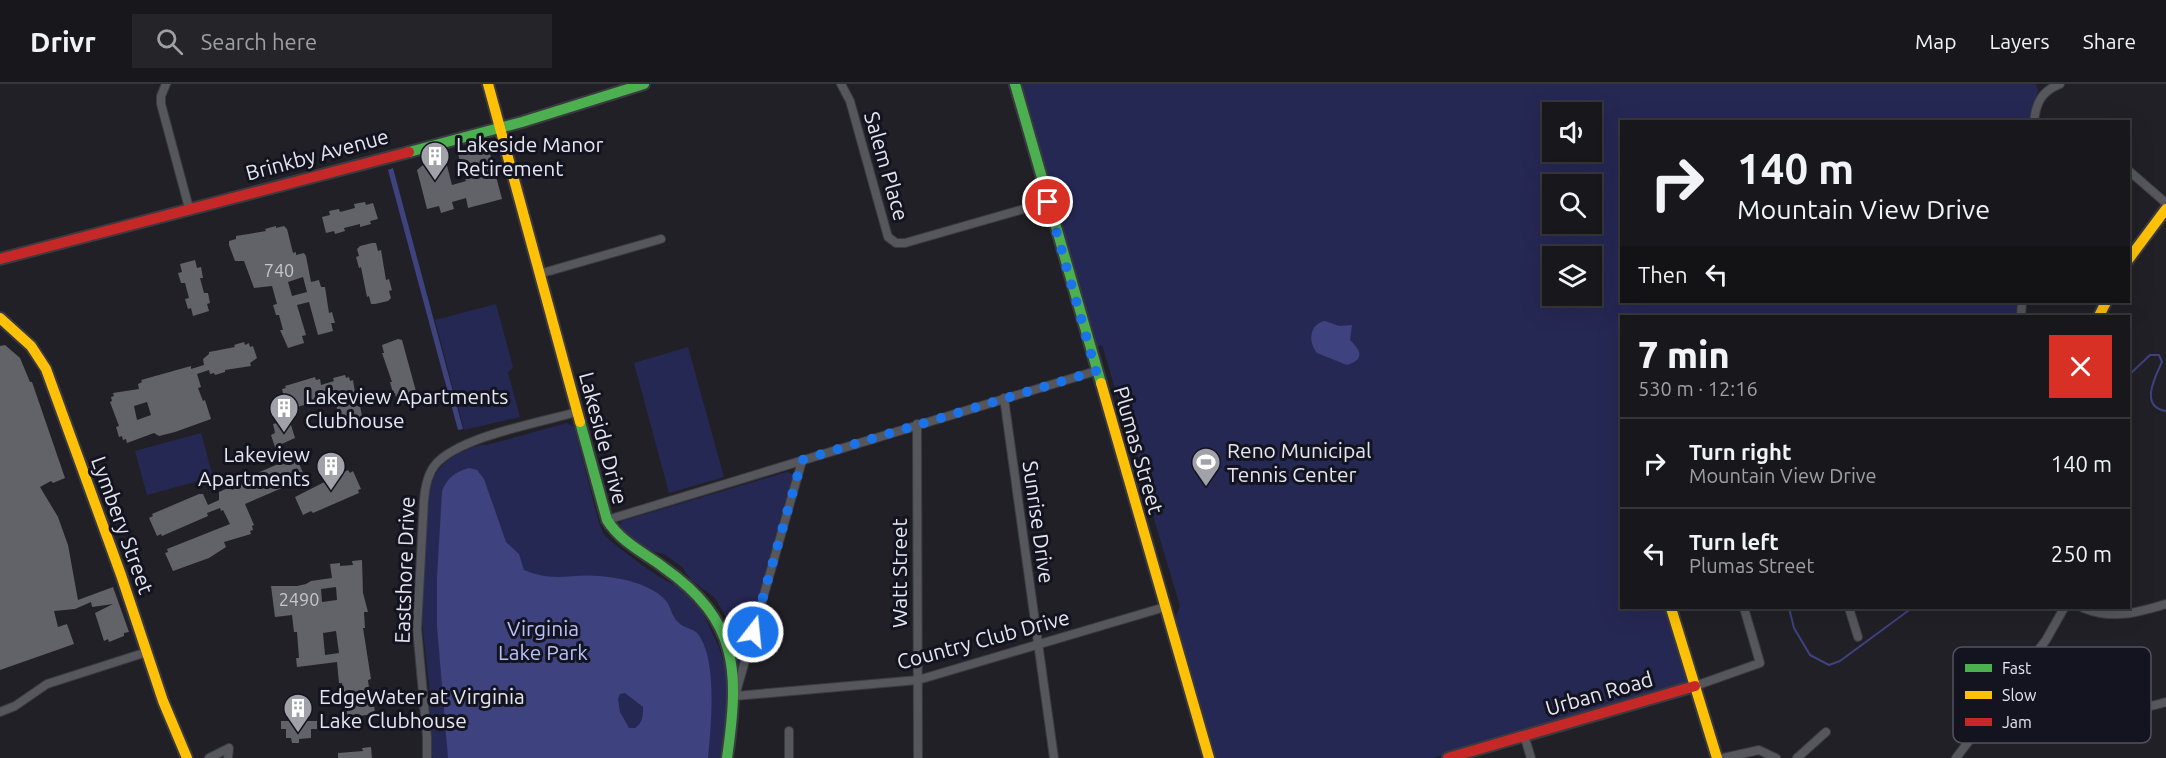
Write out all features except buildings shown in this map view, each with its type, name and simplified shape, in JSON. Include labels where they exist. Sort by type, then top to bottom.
[{"type":"street","points":[[166,84],[161,96],[161,104],[189,208]]},
{"type":"street","name":"Lakeside Drive","points":[[488,84],[607,520],[624,541],[676,576],[699,595],[722,628],[728,647],[735,696],[728,758]]},
{"type":"street","name":"Brinkby Avenue","points":[[0,259],[500,128],[644,84]]},
{"type":"street","name":"Salem Place","points":[[841,84],[850,101],[888,237],[896,243],[905,243],[1048,202]]},
{"type":"street","name":"Plumas Street","points":[[1015,84],[1209,758]]},
{"type":"street","points":[[2034,120],[2039,100],[2057,85]]},
{"type":"street","points":[[2130,172],[2166,203]]},
{"type":"street","points":[[2130,257],[2166,209]]},
{"type":"street","points":[[539,274],[661,238]]},
{"type":"street","name":"Lymbery Street","points":[[0,318],[31,346],[46,369],[163,701],[187,758]]},
{"type":"street","points":[[607,520],[1096,371]]},
{"type":"street","name":"Sunrise Drive","points":[[1004,398],[1054,758]]},
{"type":"street","name":"Eastshore Drive","points":[[427,758],[417,618],[427,480],[442,458],[461,447],[494,435],[577,412]]},
{"type":"street","name":"Watt Street","points":[[917,424],[918,758]]},
{"type":"street","points":[[735,696],[802,460]]},
{"type":"street","points":[[2087,609],[2116,616],[2166,604]]},
{"type":"street","name":"Country Club Drive","points":[[735,696],[918,680],[1165,607]]},
{"type":"street","points":[[1671,609],[1717,758]]},
{"type":"street","name":"Urban Road","points":[[1448,758],[1695,686],[1760,663],[1743,609]]},
{"type":"street","points":[[1849,609],[1858,637]]},
{"type":"street","points":[[2041,647],[2063,609]]},
{"type":"street","points":[[0,712],[15,706],[47,684],[147,652]]},
{"type":"street","points":[[2151,706],[2166,702]]},
{"type":"street","points":[[789,731],[789,758]]},
{"type":"street","points":[[1797,758],[1826,732]]},
{"type":"street","points":[[1524,735],[1531,758]]},
{"type":"street","points":[[1956,758],[1968,743]]},
{"type":"street","points":[[209,758],[229,748],[228,758]]},
{"type":"street","points":[[1723,758],[1759,750],[1776,758]]},
{"type":"green space","points":[[1021,84],[2036,84],[2038,91],[2030,120],[1620,120],[1620,303],[2018,303],[2017,315],[1620,315],[1620,609],[1667,609],[1689,683],[1433,758],[1215,758],[1175,619],[1180,606],[1102,345],[1096,347]]},
{"type":"green space","points":[[496,304],[513,367],[508,373],[520,417],[464,430],[435,320]]},
{"type":"green space","points":[[688,347],[724,477],[669,493],[634,363]]},
{"type":"green space","name":"Virginia Lake Park","points":[[567,423],[574,427],[599,523],[605,536],[653,573],[680,586],[699,605],[719,647],[727,673],[728,717],[720,758],[433,758],[429,708],[431,702],[421,613],[428,494],[433,479],[445,463],[464,451]]},
{"type":"green space","points":[[201,433],[213,477],[147,495],[135,451]]},
{"type":"green space","points":[[787,472],[792,474],[794,479],[738,671],[736,634],[715,598],[691,580],[682,567],[664,554],[647,550],[628,538],[619,530],[619,526],[622,521]]},
{"type":"water","points":[[393,168],[463,429],[458,430],[388,170]]},
{"type":"water","points":[[1325,321],[1339,326],[1352,325],[1350,340],[1359,354],[1353,363],[1347,365],[1317,353],[1314,349],[1311,339],[1313,330]]},
{"type":"water","name":"Virginia Lake Park","points":[[469,468],[477,470],[484,479],[506,542],[519,554],[524,570],[554,577],[589,575],[617,578],[645,586],[667,602],[676,620],[682,626],[697,633],[704,644],[708,658],[712,693],[708,758],[448,758],[437,626],[442,491],[449,479]],"holes":[[[625,693],[643,707],[640,723],[635,728],[629,728],[620,712],[618,699],[620,694]]]},
{"type":"waterway","points":[[2130,374],[2150,355],[2159,355],[2162,362],[2153,383],[2151,398],[2153,404],[2166,411]]},
{"type":"waterway","points":[[1789,609],[1794,628],[1810,655],[1829,665],[1840,661],[1911,609]]},
{"type":"traffic: fast","points":[[409,152],[522,122],[644,84]]},
{"type":"traffic: fast","points":[[1015,84],[1101,383]]},
{"type":"traffic: fast","points":[[580,422],[607,520],[626,541],[688,587],[707,608],[720,628],[728,650],[732,674],[733,699],[727,758]]},
{"type":"traffic: slow","points":[[488,84],[580,422]]},
{"type":"traffic: slow","points":[[2130,257],[2166,209]]},
{"type":"traffic: slow","points":[[2100,315],[2106,303]]},
{"type":"traffic: slow","points":[[0,318],[31,346],[46,369],[121,575],[163,701],[187,758]]},
{"type":"traffic: slow","points":[[1101,383],[1209,758]]},
{"type":"traffic: slow","points":[[1671,609],[1717,758]]},
{"type":"traffic: jam","points":[[0,259],[409,152]]},
{"type":"traffic: jam","points":[[1448,758],[1695,686]]},
{"type":"place","name":"Lakeside Manor Retirement","points":[[435,182]]},
{"type":"place","name":"Lakeview Apartments Clubhouse","points":[[284,434]]},
{"type":"place","name":"Reno Municipal Tennis Center","points":[[1206,488]]},
{"type":"place","name":"Lakeview Apartments","points":[[331,492]]},
{"type":"place","name":"EdgeWater at Virginia Lake Clubhouse","points":[[298,734]]},
{"type":"route","points":[[753,632],[802,460],[1096,371],[1048,202]]}]
